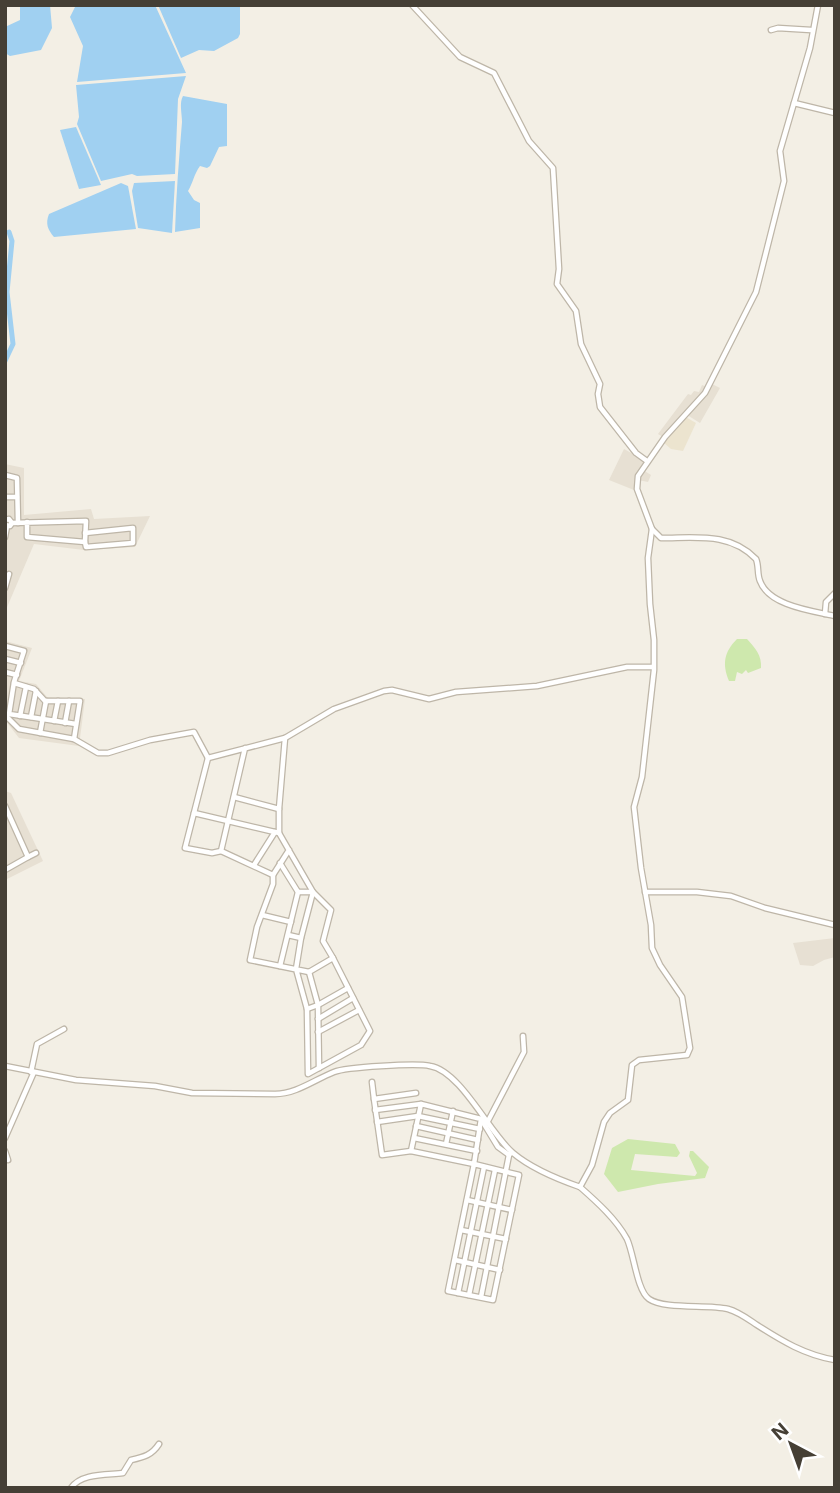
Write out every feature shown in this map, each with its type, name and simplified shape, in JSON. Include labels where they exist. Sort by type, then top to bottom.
[{"type":"street","points":[[412,5],[460,57],[494,73],[529,141],[553,168],[559,269],[557,284],[576,311],[581,344],[600,384],[600,407],[631,447],[647,461]]},
{"type":"street","points":[[661,538],[652,528],[636,484],[638,476],[647,461],[705,393],[752,302],[784,181],[780,151],[810,48],[818,5]]},
{"type":"street","points":[[771,30],[812,30]]},
{"type":"street","points":[[794,103],[835,113]]},
{"type":"street","points":[[5,475],[17,478],[17,497],[5,537]]},
{"type":"street","points":[[5,497],[17,497]]},
{"type":"street","points":[[10,523],[86,521],[85,534],[86,547],[133,543],[133,528],[85,534]]},
{"type":"street","points":[[27,522],[27,537],[85,542]]},
{"type":"street","points":[[580,1188],[592,1165],[604,1122],[610,1113],[628,1100],[632,1065],[639,1060],[682,1056],[690,1052],[682,997],[652,948],[634,807],[642,777],[653,667],[649,558],[652,528]]},
{"type":"street","points":[[649,558],[652,547],[661,538],[697,537],[736,543],[755,559],[761,583],[770,593],[800,610],[835,616]]},
{"type":"street","points":[[5,588],[10,574]]},
{"type":"street","points":[[825,614],[826,601],[835,593]]},
{"type":"street","points":[[5,646],[24,651],[14,683],[9,714],[76,724]]},
{"type":"street","points":[[5,659],[21,663]]},
{"type":"street","points":[[208,758],[285,738],[334,709],[384,691],[393,690],[429,699],[456,692],[537,686],[627,667],[653,667]]},
{"type":"street","points":[[5,672],[17,675]]},
{"type":"street","points":[[14,683],[36,691],[46,701],[80,701],[74,739]]},
{"type":"street","points":[[20,716],[26,687]]},
{"type":"street","points":[[31,717],[36,691]]},
{"type":"street","points":[[40,733],[46,701]]},
{"type":"street","points":[[54,721],[58,701]]},
{"type":"street","points":[[65,723],[69,701]]},
{"type":"street","points":[[5,715],[19,729],[74,739],[98,753],[108,753],[150,740],[194,732],[208,758],[185,848],[212,853],[221,850],[273,875]]},
{"type":"street","points":[[254,865],[277,832],[285,738]]},
{"type":"street","points":[[221,850],[245,748]]},
{"type":"street","points":[[234,797],[279,809]]},
{"type":"street","points":[[5,806],[28,857]]},
{"type":"street","points":[[194,813],[277,832],[313,892],[331,909],[323,941],[370,1031],[361,1045],[308,1074]]},
{"type":"street","points":[[289,850],[273,875],[273,884],[257,927],[250,960],[309,972],[332,958]]},
{"type":"street","points":[[6,868],[36,853]]},
{"type":"street","points":[[280,863],[298,892],[280,966]]},
{"type":"street","points":[[298,892],[313,892]]},
{"type":"street","points":[[308,1084],[307,1009],[296,969],[313,892]]},
{"type":"street","points":[[645,892],[697,892],[731,896],[765,908],[835,925]]},
{"type":"street","points":[[262,915],[291,922]]},
{"type":"street","points":[[288,935],[301,938]]},
{"type":"street","points":[[309,972],[318,1005],[319,1068]]},
{"type":"street","points":[[307,1009],[348,988]]},
{"type":"street","points":[[318,1019],[354,998]]},
{"type":"street","points":[[318,1032],[359,1010]]},
{"type":"street","points":[[5,1138],[32,1072],[37,1044],[64,1029]]},
{"type":"street","points":[[488,1121],[524,1052],[523,1036]]},
{"type":"street","points":[[5,1066],[76,1080],[155,1086],[192,1093],[288,1094],[337,1070],[431,1066],[452,1080],[488,1121],[510,1154],[481,1297]]},
{"type":"street","points":[[372,1082],[382,1156],[411,1152],[474,1164],[519,1175],[494,1300],[448,1291],[455,1260],[474,1164],[477,1151],[481,1119]]},
{"type":"street","points":[[374,1099],[416,1093]]},
{"type":"street","points":[[375,1110],[421,1104],[481,1119],[498,1147],[551,1176],[580,1188],[592,1198],[621,1230],[634,1257],[642,1292],[649,1300],[678,1306],[700,1305],[729,1310],[795,1349],[835,1360]]},
{"type":"street","points":[[411,1152],[421,1104]]},
{"type":"street","points":[[446,1145],[453,1111]]},
{"type":"street","points":[[377,1122],[418,1116],[480,1129]]},
{"type":"street","points":[[416,1126],[478,1140]]},
{"type":"street","points":[[414,1138],[477,1151]]},
{"type":"street","points":[[5,1151],[8,1160]]},
{"type":"street","points":[[458,1293],[484,1167]]},
{"type":"street","points":[[469,1295],[495,1170]]},
{"type":"street","points":[[467,1200],[512,1210]]},
{"type":"street","points":[[461,1230],[506,1239]]},
{"type":"street","points":[[455,1260],[499,1270]]},
{"type":"street","points":[[71,1488],[76,1481],[84,1478],[123,1474],[131,1460],[147,1456],[159,1444]]},
{"type":"shaded area","points":[[710,383],[720,388],[700,423],[684,413],[663,437],[658,434],[688,394],[699,392],[702,385],[707,387]]},
{"type":"shaded area","points":[[684,416],[696,423],[683,451],[671,449],[663,442]]},
{"type":"shaded area","points":[[624,449],[648,462],[643,470],[651,475],[648,482],[638,480],[638,488],[634,490],[609,480]]},
{"type":"shaded area","points":[[5,464],[24,468],[24,515],[91,509],[94,519],[150,516],[135,547],[84,550],[34,544],[5,612]]},
{"type":"shaded area","points":[[5,641],[32,648],[19,681],[36,684],[47,697],[85,699],[79,746],[19,738],[5,720]]},
{"type":"shaded area","points":[[5,791],[11,793],[43,861],[5,880]]},
{"type":"shaded area","points":[[835,938],[835,957],[813,966],[800,965],[793,943]]},
{"type":"green space","points":[[737,639],[747,639],[753,646],[759,655],[761,668],[748,673],[746,670],[742,674],[737,672],[735,681],[729,681],[725,669],[726,658]]},
{"type":"green space","points":[[628,1139],[675,1144],[680,1153],[677,1157],[635,1154],[631,1170],[695,1176],[697,1173],[689,1156],[690,1151],[693,1151],[709,1167],[705,1178],[618,1192],[604,1174],[612,1148]]},
{"type":"water","points":[[20,5],[50,5],[52,28],[41,50],[10,56],[5,53],[5,27],[20,20]]},
{"type":"water","points":[[76,5],[155,5],[186,73],[77,82],[83,46],[70,17]]},
{"type":"water","points":[[158,5],[240,5],[240,34],[238,38],[214,51],[199,50],[181,58]]},
{"type":"water","points":[[186,76],[178,99],[175,174],[132,174],[101,181],[77,124],[79,117],[76,85]]},
{"type":"water","points":[[183,96],[227,104],[227,146],[219,147],[210,166],[200,166],[188,191],[194,200],[200,203],[200,228],[175,232],[181,105]]},
{"type":"water","points":[[76,127],[101,185],[79,189],[60,130]]},
{"type":"water","points":[[175,181],[172,233],[138,228],[132,191],[134,183]]},
{"type":"water","points":[[121,183],[128,186],[136,229],[54,237],[47,224],[49,214]]},
{"type":"waterway","points":[[5,361],[13,344],[7,292],[12,241],[9,232]]}]
